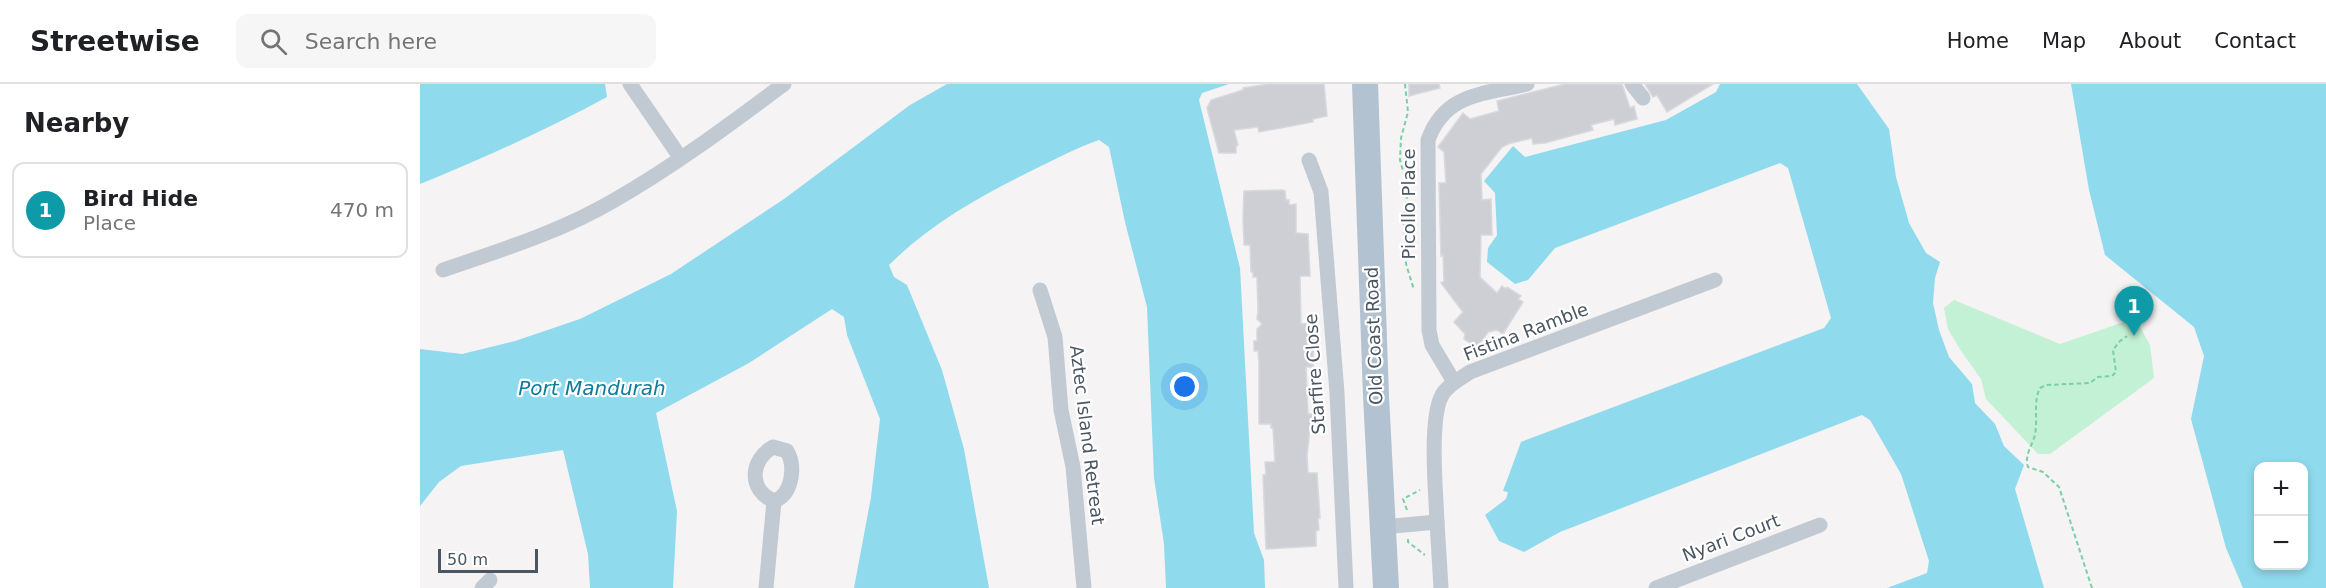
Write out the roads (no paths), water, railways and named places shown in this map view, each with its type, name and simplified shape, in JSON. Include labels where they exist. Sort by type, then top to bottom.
[{"type":"main road","name":"Old Coast Road","points":[[1365,84],[1386,588]]},
{"type":"street","points":[[630,84],[680,158]]},
{"type":"street","points":[[443,270],[530,241],[602,206],[680,158],[784,84]]},
{"type":"street","name":"Picollo Place","points":[[1454,382],[1432,345],[1429,330],[1428,140],[1434,125],[1449,108],[1462,100],[1527,84]]},
{"type":"street","points":[[1632,84],[1642,98]]},
{"type":"street","name":"Starfire Close","points":[[1309,160],[1321,192],[1336,383],[1346,588]]},
{"type":"street","name":"Fistina Ramble","points":[[1441,588],[1435,430],[1437,406],[1444,392],[1454,382],[1470,372],[1715,280]]},
{"type":"street","name":"Aztec Island Retreat","points":[[1040,290],[1055,337],[1061,410],[1073,467],[1084,588]]},
{"type":"street","points":[[765,588],[774,501]]},
{"type":"street","points":[[1383,526],[1437,522]]},
{"type":"street","name":"Nyari Court","points":[[1656,588],[1820,525]]},
{"type":"water","points":[[420,84],[605,84],[607,97],[515,143],[420,184]]},
{"type":"water","name":"Port Mandurah","points":[[947,84],[1229,84],[1202,93],[1199,100],[1240,268],[1254,533],[1264,560],[1265,588],[1166,588],[1164,544],[1154,478],[1147,307],[1109,147],[1099,140],[1065,154],[974,201],[938,224],[889,265],[894,277],[907,285],[942,370],[964,449],[989,588],[854,588],[871,497],[880,419],[847,335],[844,317],[832,309],[749,363],[656,413],[677,511],[673,588],[590,588],[588,554],[563,450],[461,466],[439,482],[420,506],[420,349],[462,354],[515,341],[580,319],[671,274],[784,199],[910,105]]},
{"type":"water","points":[[1720,84],[1857,84],[1889,129],[1896,177],[1909,223],[1926,253],[1940,262],[1935,278],[1933,303],[1939,330],[1949,357],[1972,384],[1975,403],[1995,424],[2004,446],[2024,465],[2015,489],[2044,588],[1887,588],[1927,573],[1929,561],[1901,474],[1870,420],[1862,415],[1560,532],[1524,552],[1499,541],[1485,515],[1506,499],[1508,492],[1503,491],[1521,442],[1824,328],[1831,318],[1788,168],[1780,163],[1555,248],[1528,280],[1515,284],[1487,262],[1488,248],[1497,235],[1495,193],[1484,181],[1513,146],[1525,157],[1666,120],[1716,92]]},
{"type":"water","points":[[2071,84],[2326,84],[2326,588],[2243,588],[2226,548],[2191,419],[2204,356],[2194,327],[2105,255],[2089,190]]},
{"type":"place","name":"Bird Hide","points":[[2134,336]]}]
